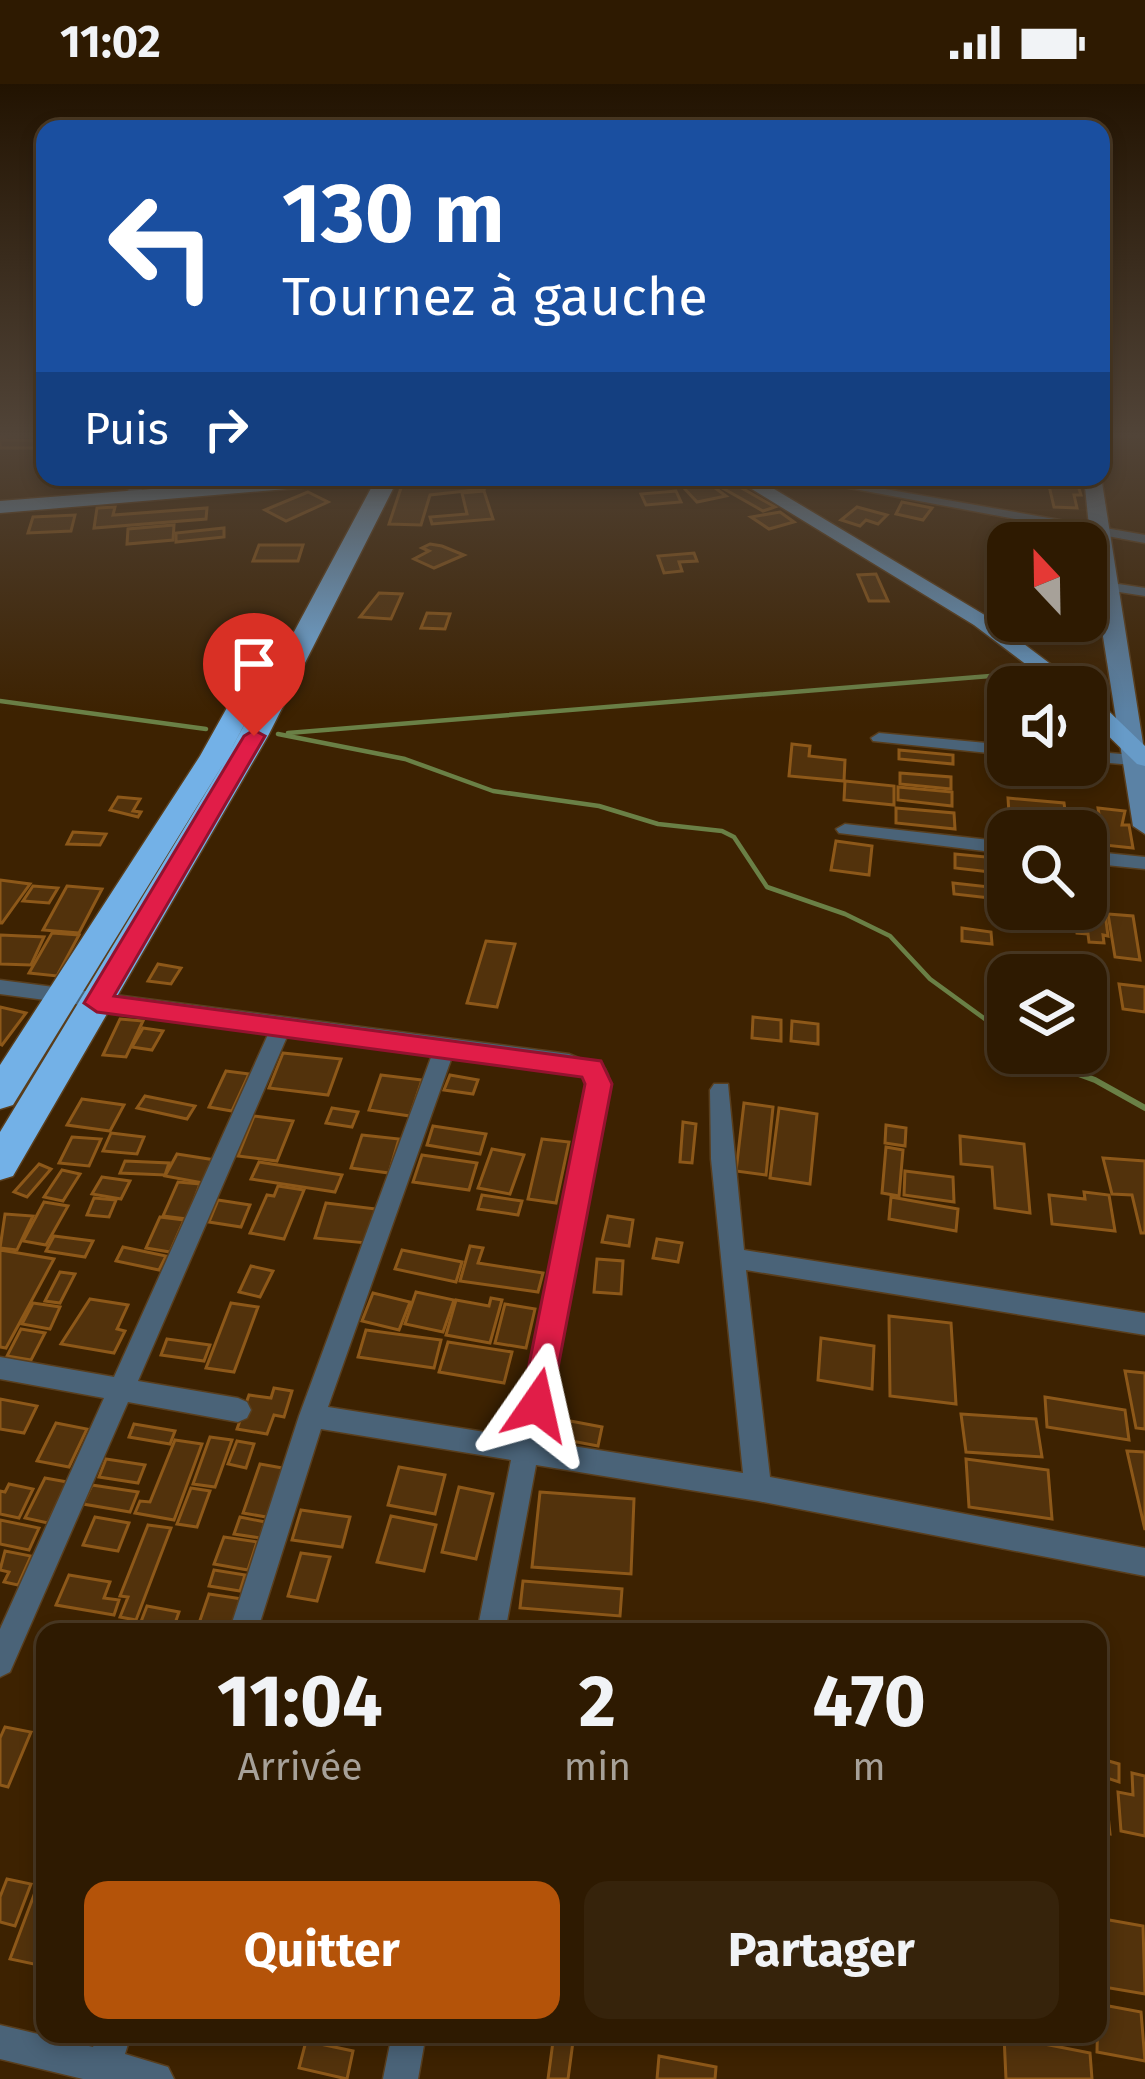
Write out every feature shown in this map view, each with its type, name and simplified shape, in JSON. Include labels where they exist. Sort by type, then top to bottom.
[{"type":"highway","points":[[0,1095],[214,756],[341,526]]},
{"type":"highway","points":[[0,1165],[254,736],[363,526]]},
{"type":"main road","points":[[823,526],[981,621],[1042,666]]},
{"type":"main road","points":[[1107,724],[1137,755]]},
{"type":"street","points":[[1107,533],[1145,539]]},
{"type":"street","points":[[1107,586],[1145,592]]},
{"type":"street","points":[[1107,597],[1137,755],[1145,826]]},
{"type":"street","points":[[879,738],[987,748]]},
{"type":"street","points":[[1107,756],[1137,755]]},
{"type":"street","points":[[845,829],[987,846]]},
{"type":"street","points":[[1107,858],[1145,863]]},
{"type":"street","points":[[0,987],[569,1062],[598,1075],[493,1623]]},
{"type":"street","points":[[0,1662],[283,1024]]},
{"type":"street","points":[[246,1623],[313,1416],[446,1048]]},
{"type":"street","points":[[722,1090],[721,1136],[758,1488]]},
{"type":"street","points":[[734,1258],[1145,1324]]},
{"type":"street","points":[[0,1368],[238,1410]]},
{"type":"street","points":[[313,1416],[758,1488],[1145,1562]]},
{"type":"street","points":[[0,2042],[106,2060],[156,2079]]},
{"type":"street","points":[[400,2079],[407,2043]]},
{"type":"building","points":[[30,526],[72,526],[71,531],[28,533]]},
{"type":"building","points":[[174,526],[173,540],[127,544],[128,529]]},
{"type":"building","points":[[224,528],[224,537],[176,542],[176,533]]},
{"type":"building","points":[[430,544],[464,555],[434,568],[414,559],[429,551],[422,548]]},
{"type":"building","points":[[259,545],[303,545],[298,561],[253,561]]},
{"type":"building","points":[[694,553],[697,561],[679,562],[682,571],[664,573],[658,556]]},
{"type":"building","points":[[876,574],[888,601],[869,601],[858,575]]},
{"type":"building","points":[[379,593],[402,594],[391,619],[360,617]]},
{"type":"building","points":[[427,613],[450,614],[445,629],[421,628]]},
{"type":"building","points":[[792,744],[810,746],[809,756],[845,760],[844,781],[789,776]]},
{"type":"building","points":[[899,750],[953,755],[953,764],[899,759]]},
{"type":"building","points":[[900,773],[951,777],[951,789],[900,784]]},
{"type":"building","points":[[845,781],[894,786],[894,805],[844,800]]},
{"type":"building","points":[[898,787],[952,792],[952,806],[898,800]]},
{"type":"building","points":[[118,797],[140,799],[133,811],[141,812],[138,817],[110,810]]},
{"type":"building","points":[[1008,798],[1064,803],[1065,810],[1009,810]]},
{"type":"building","points":[[896,808],[954,813],[955,829],[896,823]]},
{"type":"building","points":[[1098,808],[1125,811],[1122,825],[1129,825],[1133,848],[1107,845],[1107,810]]},
{"type":"building","points":[[73,832],[106,834],[100,845],[67,844]]},
{"type":"building","points":[[836,841],[872,846],[869,875],[831,870]]},
{"type":"building","points":[[955,854],[987,857],[987,872],[955,868]]},
{"type":"building","points":[[0,880],[30,884],[2,923],[0,923]]},
{"type":"building","points":[[953,883],[987,887],[987,898],[954,894]]},
{"type":"building","points":[[33,886],[58,888],[49,903],[23,901]]},
{"type":"building","points":[[67,886],[102,889],[79,933],[43,930]]},
{"type":"building","points":[[1108,914],[1133,916],[1140,960],[1115,957]]},
{"type":"building","points":[[962,928],[991,932],[992,944],[962,941]]},
{"type":"building","points":[[1107,928],[1108,936],[1103,935],[1104,943],[1089,942],[1088,934],[1077,933]]},
{"type":"building","points":[[52,933],[79,935],[57,976],[29,973]]},
{"type":"building","points":[[0,935],[44,937],[31,965],[0,964]]},
{"type":"building","points":[[486,941],[515,944],[497,1007],[467,1003]]},
{"type":"building","points":[[158,964],[181,968],[171,984],[148,981]]},
{"type":"building","points":[[1119,984],[1145,987],[1145,1012],[1123,1009]]},
{"type":"building","points":[[0,1007],[26,1013],[2,1045],[0,1044]]},
{"type":"building","points":[[753,1017],[781,1020],[781,1041],[752,1038]]},
{"type":"building","points":[[120,1019],[143,1021],[126,1057],[103,1055]]},
{"type":"building","points":[[792,1021],[818,1024],[818,1044],[791,1041]]},
{"type":"building","points":[[143,1028],[163,1031],[152,1050],[132,1047]]},
{"type":"building","points":[[283,1053],[341,1059],[328,1095],[269,1088]]},
{"type":"building","points":[[226,1071],[249,1074],[232,1111],[209,1107]]},
{"type":"building","points":[[381,1075],[422,1080],[410,1116],[369,1110]]},
{"type":"building","points":[[450,1075],[478,1080],[473,1094],[444,1090]]},
{"type":"building","points":[[145,1096],[195,1106],[187,1119],[137,1108]]},
{"type":"building","points":[[82,1099],[124,1105],[110,1131],[67,1125]]},
{"type":"building","points":[[744,1103],[773,1107],[766,1175],[736,1171]]},
{"type":"building","points":[[332,1108],[358,1112],[352,1127],[326,1123]]},
{"type":"building","points":[[779,1108],[817,1114],[810,1184],[770,1178]]},
{"type":"building","points":[[254,1116],[293,1121],[277,1161],[238,1156]]},
{"type":"building","points":[[683,1122],[696,1124],[692,1163],[680,1162]]},
{"type":"building","points":[[886,1125],[906,1128],[905,1146],[885,1143]]},
{"type":"building","points":[[433,1126],[486,1134],[480,1154],[427,1145]]},
{"type":"building","points":[[111,1133],[144,1137],[137,1154],[103,1151]]},
{"type":"building","points":[[362,1135],[399,1139],[389,1173],[351,1168]]},
{"type":"building","points":[[960,1136],[1024,1144],[1030,1213],[995,1208],[992,1167],[961,1164]]},
{"type":"building","points":[[72,1137],[101,1139],[89,1166],[59,1163]]},
{"type":"building","points":[[542,1139],[569,1142],[556,1203],[528,1199]]},
{"type":"building","points":[[886,1147],[903,1150],[899,1196],[882,1193]]},
{"type":"building","points":[[492,1149],[524,1155],[510,1194],[478,1188]]},
{"type":"building","points":[[177,1154],[215,1160],[203,1183],[165,1176]]},
{"type":"building","points":[[422,1155],[477,1163],[469,1190],[413,1182]]},
{"type":"building","points":[[1103,1158],[1145,1161],[1145,1233],[1141,1233],[1132,1195],[1112,1194]]},
{"type":"building","points":[[125,1161],[169,1163],[165,1175],[120,1173]]},
{"type":"building","points":[[259,1162],[342,1175],[335,1192],[251,1179]]},
{"type":"building","points":[[39,1164],[51,1169],[27,1197],[14,1192]]},
{"type":"building","points":[[62,1170],[80,1174],[63,1201],[44,1197]]},
{"type":"building","points":[[905,1171],[953,1177],[954,1202],[904,1195]]},
{"type":"building","points":[[102,1177],[130,1181],[121,1199],[92,1194]]},
{"type":"building","points":[[178,1182],[200,1184],[187,1219],[163,1216]]},
{"type":"building","points":[[278,1186],[304,1190],[284,1239],[250,1233],[267,1195],[274,1196]]},
{"type":"building","points":[[1084,1192],[1109,1195],[1115,1231],[1052,1224],[1049,1195],[1085,1199]]},
{"type":"building","points":[[482,1195],[522,1201],[518,1215],[478,1209]]},
{"type":"building","points":[[891,1197],[958,1209],[956,1231],[889,1219]]},
{"type":"building","points":[[94,1198],[116,1200],[109,1217],[87,1215]]},
{"type":"building","points":[[218,1200],[250,1205],[241,1227],[209,1222]]},
{"type":"building","points":[[44,1202],[68,1206],[46,1245],[23,1241]]},
{"type":"building","points":[[326,1203],[376,1209],[366,1243],[315,1238]]},
{"type":"building","points":[[5,1214],[33,1216],[17,1250],[0,1248]]},
{"type":"building","points":[[608,1216],[633,1220],[629,1246],[602,1242]]},
{"type":"building","points":[[160,1217],[184,1220],[170,1252],[146,1248]]},
{"type":"building","points":[[54,1236],[93,1241],[85,1257],[46,1251]]},
{"type":"building","points":[[657,1239],[682,1243],[678,1262],[653,1258]]},
{"type":"building","points":[[470,1246],[483,1248],[478,1263],[543,1273],[538,1292],[460,1281]]},
{"type":"building","points":[[123,1247],[166,1256],[159,1270],[116,1261]]},
{"type":"building","points":[[0,1250],[54,1259],[6,1348],[0,1347]]},
{"type":"building","points":[[402,1250],[462,1262],[456,1282],[395,1269]]},
{"type":"building","points":[[597,1259],[623,1261],[621,1294],[594,1292]]},
{"type":"building","points":[[251,1266],[273,1271],[260,1297],[239,1292]]},
{"type":"building","points":[[60,1272],[75,1274],[60,1303],[45,1301]]},
{"type":"building","points":[[416,1292],[454,1300],[443,1332],[405,1324]]},
{"type":"building","points":[[373,1293],[410,1302],[399,1330],[362,1321]]},
{"type":"building","points":[[491,1298],[502,1300],[490,1343],[446,1335],[456,1300],[489,1306]]},
{"type":"building","points":[[90,1299],[128,1305],[117,1329],[125,1331],[114,1353],[61,1344]]},
{"type":"building","points":[[33,1303],[60,1307],[50,1329],[22,1324]]},
{"type":"building","points":[[231,1303],[258,1307],[234,1372],[206,1368]]},
{"type":"building","points":[[505,1304],[535,1309],[526,1348],[495,1343]]},
{"type":"building","points":[[889,1316],[951,1323],[956,1404],[890,1396]]},
{"type":"building","points":[[21,1329],[45,1333],[31,1360],[7,1356]]},
{"type":"building","points":[[366,1330],[441,1340],[434,1368],[358,1357]]},
{"type":"building","points":[[821,1338],[874,1346],[872,1389],[818,1380]]},
{"type":"building","points":[[167,1339],[210,1345],[204,1361],[161,1355]]},
{"type":"building","points":[[448,1342],[512,1352],[504,1383],[439,1372]]},
{"type":"building","points":[[1125,1371],[1145,1373],[1145,1429],[1136,1428]]},
{"type":"building","points":[[274,1388],[292,1391],[284,1417],[274,1415],[267,1434],[237,1429],[249,1395],[271,1398]]},
{"type":"building","points":[[1045,1397],[1125,1410],[1129,1440],[1047,1427]]},
{"type":"building","points":[[0,1399],[37,1406],[24,1433],[0,1429]]},
{"type":"building","points":[[961,1414],[1036,1419],[1042,1457],[966,1452]]},
{"type":"building","points":[[565,1420],[602,1427],[598,1446],[561,1439]]},
{"type":"building","points":[[56,1423],[87,1429],[69,1467],[37,1461]]},
{"type":"building","points":[[134,1424],[175,1431],[170,1444],[129,1437]]},
{"type":"building","points":[[210,1437],[232,1440],[215,1487],[193,1484]]},
{"type":"building","points":[[175,1440],[202,1444],[174,1520],[135,1513],[140,1501],[150,1502]]},
{"type":"building","points":[[237,1441],[254,1444],[246,1468],[228,1464]]},
{"type":"building","points":[[1127,1451],[1145,1452],[1145,1530]]},
{"type":"building","points":[[106,1459],[145,1465],[138,1483],[99,1477]]},
{"type":"building","points":[[966,1459],[1048,1470],[1052,1519],[969,1507]]},
{"type":"building","points":[[260,1464],[288,1469],[272,1518],[243,1513]]},
{"type":"building","points":[[399,1467],[445,1475],[435,1514],[388,1505]]},
{"type":"building","points":[[45,1478],[67,1482],[48,1523],[25,1518]]},
{"type":"building","points":[[9,1484],[33,1489],[19,1518],[0,1514],[0,1491],[5,1492]]},
{"type":"building","points":[[92,1485],[138,1492],[130,1512],[83,1504]]},
{"type":"building","points":[[459,1487],[493,1494],[476,1559],[442,1552]]},
{"type":"building","points":[[191,1488],[210,1491],[197,1527],[177,1524]]},
{"type":"building","points":[[540,1492],[634,1499],[631,1574],[532,1567]]},
{"type":"building","points":[[301,1510],[350,1517],[342,1547],[292,1540]]},
{"type":"building","points":[[391,1516],[436,1525],[424,1571],[377,1562]]},
{"type":"building","points":[[95,1517],[129,1523],[118,1551],[83,1545]]},
{"type":"building","points":[[240,1517],[265,1522],[260,1538],[234,1534]]},
{"type":"building","points":[[0,1520],[39,1528],[29,1550],[0,1544]]},
{"type":"building","points":[[148,1525],[171,1528],[136,1620],[120,1617],[128,1597],[120,1596]]},
{"type":"building","points":[[224,1537],[257,1542],[248,1570],[214,1564]]},
{"type":"building","points":[[5,1551],[31,1556],[18,1585],[4,1582],[9,1572],[0,1570]]},
{"type":"building","points":[[301,1553],[330,1557],[317,1601],[288,1596]]},
{"type":"building","points":[[214,1570],[245,1575],[240,1591],[209,1586]]},
{"type":"building","points":[[69,1575],[110,1582],[104,1598],[119,1600],[114,1615],[56,1605]]},
{"type":"building","points":[[523,1581],[622,1589],[620,1616],[520,1608]]},
{"type":"building","points":[[209,1594],[242,1599],[234,1623],[199,1623]]},
{"type":"building","points":[[147,1606],[179,1612],[175,1623],[140,1623]]},
{"type":"building","points":[[5,1727],[31,1732],[8,1787],[0,1785],[0,1738]]},
{"type":"building","points":[[1107,1761],[1119,1764],[1119,1782],[1107,1778]]},
{"type":"building","points":[[1132,1773],[1145,1776],[1145,1836],[1121,1831],[1118,1792],[1133,1795]]},
{"type":"building","points":[[7,1879],[31,1884],[15,1926],[0,1922],[0,1897]]},
{"type":"building","points":[[34,1895],[36,1895],[36,1965],[10,1959]]},
{"type":"building","points":[[1107,1920],[1143,1926],[1145,1994],[1107,1988]]},
{"type":"building","points":[[1107,2006],[1141,2012],[1145,2061],[1097,2052],[1097,2043],[1107,2043]]},
{"type":"building","points":[[305,2043],[353,2051],[347,2079],[299,2068]]},
{"type":"building","points":[[553,2043],[573,2043],[568,2079],[548,2079]]},
{"type":"building","points":[[1004,2043],[1039,2043],[1090,2053],[1092,2079],[1006,2079]]},
{"type":"building","points":[[659,2056],[716,2067],[715,2079],[657,2079]]},
{"type":"waterway","points":[[288,733],[987,676]]},
{"type":"waterway","points":[[0,701],[206,729]]},
{"type":"waterway","points":[[278,734],[405,759],[493,791],[599,806],[658,824],[722,831],[734,837],[767,887],[845,914],[890,936],[930,979],[987,1020]]},
{"type":"waterway","points":[[1079,1074],[1145,1108]]},
{"type":"route","points":[[254,736],[97,1003],[591,1068],[599,1084],[537,1405]]}]
